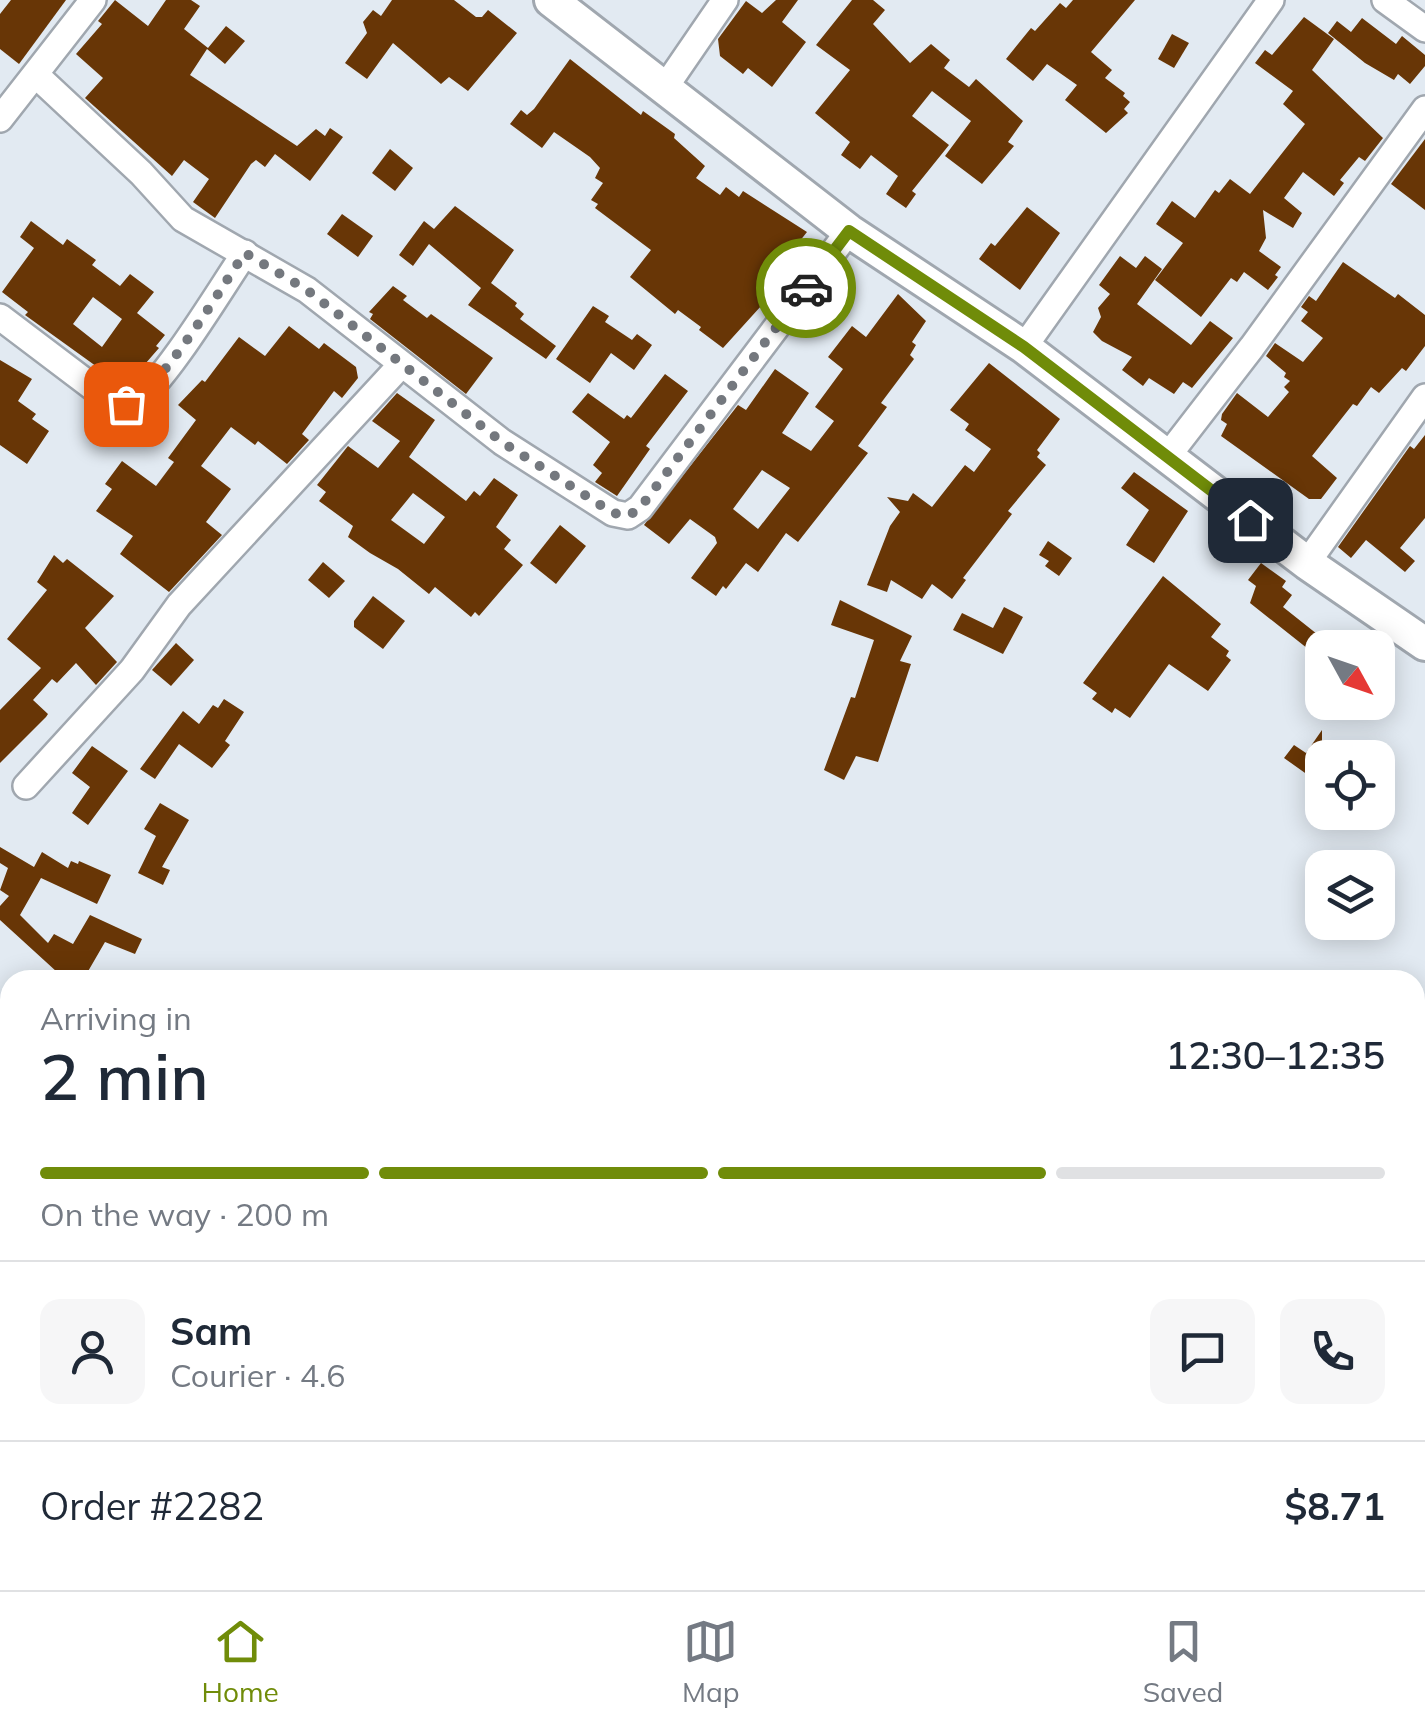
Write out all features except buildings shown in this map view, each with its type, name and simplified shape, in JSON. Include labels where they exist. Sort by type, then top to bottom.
[{"type":"main road","points":[[551,0],[849,231],[1024,347],[1306,562],[1425,644]]},
{"type":"street","points":[[0,119],[93,0]]},
{"type":"street","points":[[666,86],[725,0]]},
{"type":"street","points":[[1024,347],[1271,0]]},
{"type":"street","points":[[1385,0],[1425,28]]},
{"type":"street","points":[[36,76],[141,173],[182,219],[307,290],[502,442],[613,513],[628,516],[640,508],[849,231]]},
{"type":"street","points":[[1166,456],[1252,347],[1425,109]]},
{"type":"street","points":[[0,317],[107,398],[126,404],[138,400],[172,360],[245,253]]},
{"type":"street","points":[[26,786],[132,670],[192,590],[400,366]]},
{"type":"street","points":[[1306,562],[1425,397]]},
{"type":"way so far","points":[[126,404],[138,400],[172,360],[245,253],[307,290],[502,442],[613,513],[628,516],[640,508],[806,288]]},
{"type":"route","points":[[806,288],[849,231],[1024,347],[1250,520]]}]
